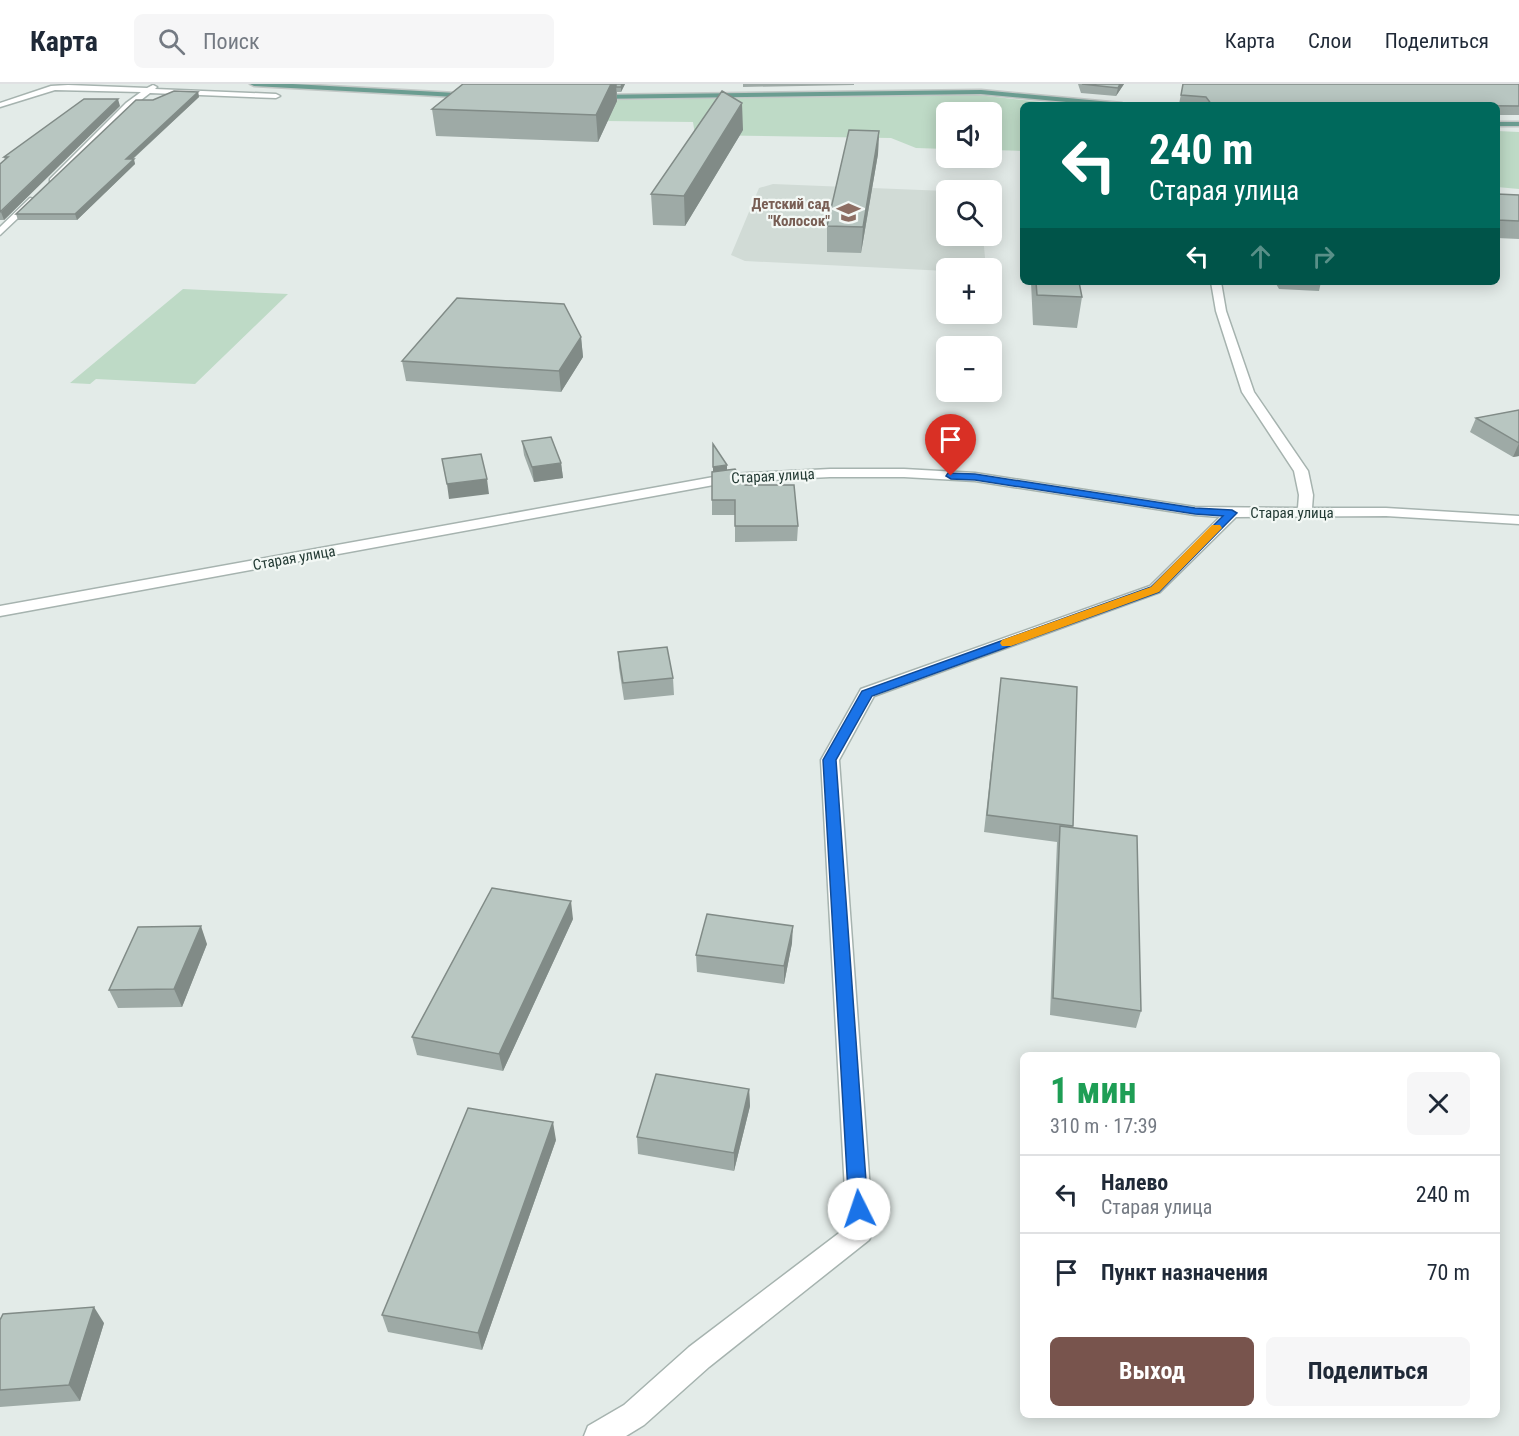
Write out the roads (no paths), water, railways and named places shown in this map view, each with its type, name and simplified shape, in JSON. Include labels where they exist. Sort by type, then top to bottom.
[{"type":"main road","points":[[254,84],[481,96]]},
{"type":"main road","points":[[588,97],[981,92],[1089,102]]},
{"type":"main road","points":[[1500,124],[1519,124]]},
{"type":"street","points":[[48,185],[129,105],[153,86]]},
{"type":"street","points":[[0,105],[54,88],[68,87],[153,86],[276,96]]},
{"type":"street","points":[[0,232],[40,193]]},
{"type":"street","points":[[1217,285],[1221,311],[1248,392],[1301,471],[1306,495],[1305,513]]},
{"type":"street","name":"Старая улица","points":[[0,611],[730,478],[830,473],[904,473],[975,477],[1195,511],[1232,513],[1386,512],[1519,520]]},
{"type":"street","points":[[598,1436],[634,1415],[699,1358],[860,1232],[830,760],[867,693],[1155,589],[1232,513]]},
{"type":"place","name":"Детский сад \"Колосок\"","points":[[848,213]]}]
